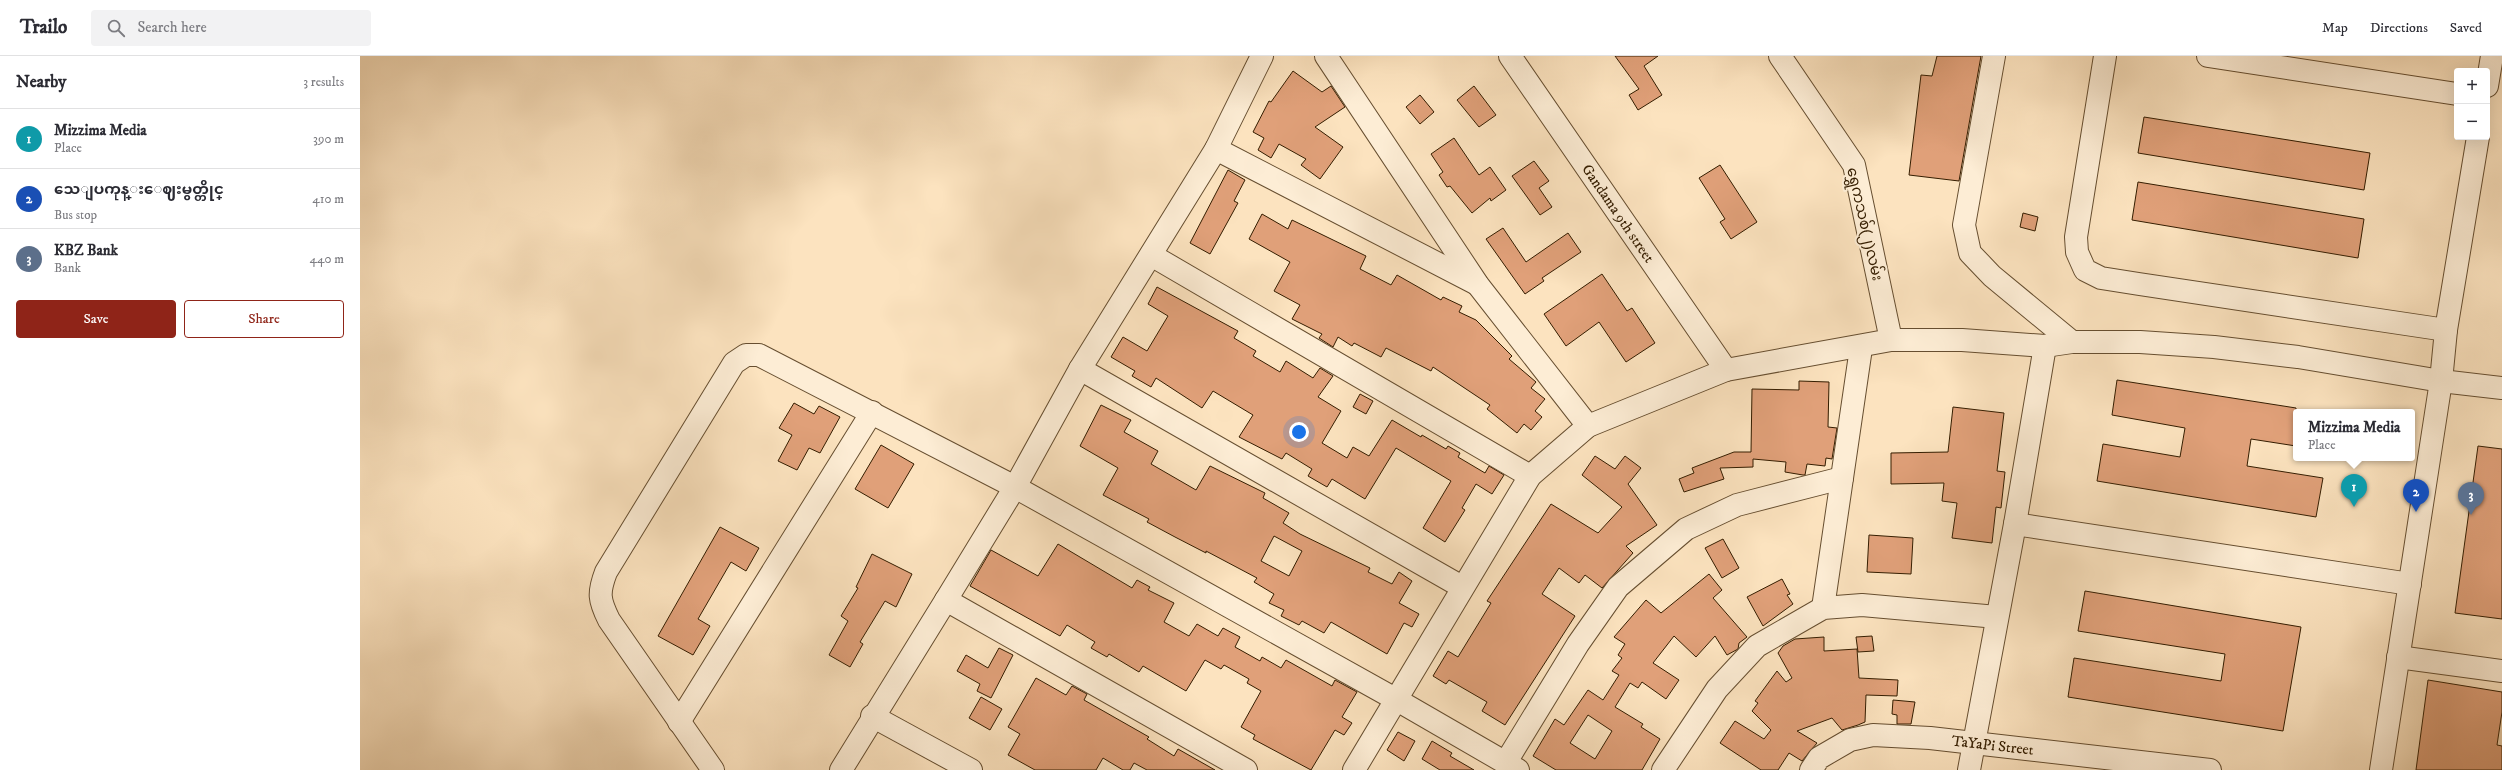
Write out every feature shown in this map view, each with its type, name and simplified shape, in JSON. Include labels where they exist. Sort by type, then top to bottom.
[{"type":"street","points":[[841,770],[872,716],[946,600],[1014,488],[1080,369],[1152,255],[1216,149],[1262,56]]},
{"type":"street","points":[[1326,56],[1478,285],[1588,426]]},
{"type":"street","name":"Gandama 9th street","points":[[1510,56],[1726,370]]},
{"type":"street","name":"ရွှေကသစ်(၂)လမ်း","points":[[1780,56],[1854,165],[1891,340]]},
{"type":"street","points":[[1994,56],[1964,225],[1970,254],[1992,276],[2072,342]]},
{"type":"street","points":[[2104,56],[2076,237],[2077,252],[2085,270],[2101,278],[2446,330]]},
{"type":"street","points":[[2208,56],[2454,94]]},
{"type":"street","points":[[2490,68],[2492,56]]},
{"type":"street","points":[[2381,770],[2441,381],[2446,330],[2478,140]]},
{"type":"street","points":[[1216,149],[1478,285]]},
{"type":"street","points":[[1152,255],[1530,476]]},
{"type":"street","points":[[1354,770],[1397,700],[1462,587],[1530,476],[1588,426],[1726,370],[1860,348],[1891,340],[1962,340],[2045,346],[2072,342],[2140,342],[2214,347],[2298,358],[2441,381],[2502,388]]},
{"type":"street","points":[[1969,770],[2015,524],[2045,346]]},
{"type":"street","points":[[1823,608],[1860,348]]},
{"type":"street","points":[[713,770],[609,620],[602,605],[599,589],[606,572],[734,363],[746,355],[759,355],[872,412],[1014,488],[1397,700],[1512,766],[1578,644],[1618,587],[1686,529],[1737,505],[1842,478]]},
{"type":"street","points":[[1080,369],[1462,587]]},
{"type":"street","points":[[679,722],[872,412]]},
{"type":"street","points":[[2015,524],[2410,584]]},
{"type":"street","points":[[946,600],[1246,770]]},
{"type":"street","points":[[1663,770],[1717,690],[1757,646],[1823,608],[1862,605],[1997,617]]},
{"type":"street","points":[[2398,657],[2502,671]]},
{"type":"street","points":[[872,716],[971,770]]},
{"type":"street","name":"TaYaPi Street","points":[[1811,770],[1820,758],[1850,740],[1873,735],[1930,738],[2210,770]]},
{"type":"building","points":[[1615,56],[1658,56],[1644,66],[1662,95],[1638,110],[1629,95],[1639,89]]},
{"type":"building","points":[[1937,56],[1981,56],[1959,181],[1909,175],[1921,75],[1932,76]]},
{"type":"building","points":[[1293,71],[1322,92],[1331,86],[1345,107],[1315,127],[1343,147],[1320,179],[1301,165],[1306,159],[1279,144],[1271,158],[1258,150],[1264,138],[1253,132],[1269,101],[1271,102]]},
{"type":"building","points":[[1474,86],[1496,115],[1479,127],[1457,100]]},
{"type":"building","points":[[1420,95],[1434,112],[1420,124],[1406,107]]},
{"type":"building","points":[[2144,117],[2370,153],[2364,190],[2138,153]]},
{"type":"building","points":[[1454,138],[1479,175],[1490,167],[1506,190],[1491,201],[1490,198],[1472,213],[1450,186],[1447,187],[1439,175],[1443,172],[1431,154]]},
{"type":"building","points":[[1534,161],[1549,181],[1539,188],[1552,207],[1540,215],[1512,176]]},
{"type":"building","points":[[1720,165],[1757,222],[1731,239],[1720,222],[1725,219],[1699,178]]},
{"type":"building","points":[[1228,170],[1245,180],[1234,201],[1238,203],[1210,254],[1190,243]]},
{"type":"building","points":[[2138,182],[2364,219],[2358,258],[2132,220]]},
{"type":"building","points":[[2023,213],[2038,217],[2035,231],[2020,227]]},
{"type":"building","points":[[1262,214],[1288,229],[1292,220],[1366,256],[1360,269],[1391,285],[1397,275],[1441,300],[1443,297],[1462,306],[1459,312],[1476,320],[1512,356],[1509,359],[1536,382],[1531,388],[1545,399],[1535,411],[1542,417],[1531,430],[1524,424],[1517,433],[1487,409],[1490,405],[1433,367],[1431,371],[1386,348],[1381,357],[1354,343],[1352,346],[1338,337],[1333,347],[1319,338],[1322,334],[1292,319],[1300,305],[1274,291],[1290,262],[1249,239]]},
{"type":"building","points":[[1503,228],[1526,262],[1568,233],[1581,252],[1542,278],[1544,281],[1525,294],[1486,239]]},
{"type":"building","points":[[1602,274],[1627,311],[1632,308],[1655,343],[1626,362],[1599,322],[1566,346],[1544,314]]},
{"type":"building","points":[[1157,287],[1238,331],[1234,338],[1256,351],[1253,356],[1280,372],[1286,361],[1313,378],[1320,368],[1333,376],[1318,397],[1341,411],[1322,443],[1347,458],[1353,447],[1369,456],[1392,420],[1421,437],[1422,435],[1446,449],[1448,446],[1460,453],[1458,457],[1485,473],[1489,466],[1504,475],[1492,494],[1476,484],[1462,508],[1465,510],[1445,542],[1423,528],[1451,481],[1396,448],[1365,499],[1332,479],[1327,487],[1308,476],[1312,469],[1286,453],[1282,459],[1239,437],[1253,415],[1213,391],[1202,408],[1156,378],[1151,387],[1132,376],[1135,371],[1111,357],[1123,337],[1147,351],[1168,316],[1148,304]]},
{"type":"building","points":[[2117,380],[2296,408],[2293,409],[2293,446],[2251,439],[2247,466],[2323,478],[2316,517],[2097,481],[2103,444],[2180,457],[2185,428],[2112,415]]},
{"type":"building","points":[[1799,381],[1829,382],[1828,427],[1837,428],[1832,459],[1826,458],[1825,466],[1807,464],[1805,475],[1803,475],[1785,472],[1786,462],[1753,459],[1753,467],[1720,468],[1724,479],[1684,492],[1679,479],[1694,473],[1692,468],[1734,452],[1751,452],[1752,389],[1799,390]]},
{"type":"building","points":[[1360,394],[1373,401],[1366,414],[1353,407]]},
{"type":"building","points":[[794,403],[814,414],[819,406],[840,417],[820,453],[809,448],[797,470],[778,461],[792,435],[779,428]]},
{"type":"building","points":[[1101,405],[1131,420],[1124,432],[1158,451],[1151,464],[1196,490],[1210,466],[1265,493],[1263,498],[1289,513],[1283,523],[1300,534],[1370,568],[1368,572],[1392,584],[1399,572],[1412,581],[1399,603],[1419,614],[1412,627],[1404,623],[1387,654],[1331,622],[1324,633],[1302,621],[1299,625],[1281,616],[1284,610],[1269,603],[1274,594],[1254,582],[1257,578],[1147,522],[1149,519],[1103,495],[1118,468],[1080,446]],"holes":[[[1274,536],[1302,551],[1289,576],[1261,561]]]},
{"type":"building","points":[[1953,407],[2004,413],[1997,471],[2005,472],[2001,508],[1996,507],[1992,543],[1952,538],[1957,503],[1942,501],[1944,483],[1891,484],[1891,453],[1948,452]]},
{"type":"building","points":[[881,445],[914,464],[888,508],[855,489]]},
{"type":"building","points":[[2478,446],[2502,449],[2502,619],[2455,613]]},
{"type":"building","points":[[1595,456],[1615,469],[1625,456],[1641,468],[1628,484],[1657,525],[1626,546],[1633,553],[1602,588],[1585,575],[1579,583],[1559,568],[1542,594],[1575,616],[1505,725],[1482,711],[1487,702],[1449,680],[1446,684],[1433,676],[1448,651],[1458,657],[1491,603],[1487,601],[1551,504],[1598,533],[1622,507],[1582,475]]},
{"type":"building","points":[[720,527],[759,548],[746,571],[731,562],[698,619],[710,626],[693,655],[658,636]]},
{"type":"building","points":[[1869,535],[1913,538],[1911,574],[1867,572]]},
{"type":"building","points":[[1723,539],[1739,568],[1722,578],[1705,548]]},
{"type":"building","points":[[1058,544],[1132,588],[1137,580],[1150,587],[1148,590],[1174,603],[1164,622],[1189,636],[1197,624],[1218,636],[1223,628],[1240,637],[1235,647],[1260,661],[1262,657],[1281,668],[1286,660],[1332,686],[1335,680],[1357,692],[1342,717],[1352,723],[1344,735],[1335,730],[1311,770],[1253,739],[1255,735],[1241,727],[1261,691],[1247,683],[1249,679],[1224,665],[1221,669],[1205,660],[1186,691],[1143,666],[1139,672],[1109,654],[1107,657],[1091,648],[1095,642],[1067,625],[1060,636],[970,586],[991,550],[1038,576]]},
{"type":"building","points":[[872,554],[912,574],[896,607],[885,601],[860,642],[863,644],[850,667],[829,655],[848,621],[841,616],[858,588],[856,587]]},
{"type":"building","points":[[1709,574],[1722,590],[1713,598],[1747,637],[1739,643],[1738,649],[1727,655],[1715,636],[1696,657],[1674,636],[1653,663],[1679,680],[1666,699],[1642,682],[1638,688],[1630,683],[1615,707],[1643,724],[1641,727],[1660,739],[1642,770],[1556,770],[1533,756],[1555,719],[1564,725],[1588,690],[1603,700],[1619,675],[1612,671],[1622,658],[1618,655],[1625,644],[1614,637],[1646,600],[1661,613]],"holes":[[[1588,715],[1612,731],[1595,759],[1570,743]]]},
{"type":"building","points":[[1782,579],[1790,594],[1787,595],[1793,604],[1763,626],[1747,597]]},
{"type":"building","points":[[2085,591],[2301,627],[2283,731],[2068,697],[2074,658],[2221,681],[2225,654],[2078,631]]},
{"type":"building","points":[[1872,636],[1874,651],[1858,652],[1856,637]]},
{"type":"building","points":[[1824,637],[1824,651],[1857,649],[1859,678],[1898,680],[1897,696],[1866,695],[1865,722],[1858,725],[1842,730],[1832,718],[1797,731],[1817,743],[1802,761],[1789,753],[1778,770],[1761,770],[1720,743],[1735,721],[1764,739],[1771,730],[1752,711],[1758,703],[1755,701],[1777,671],[1786,682],[1792,678],[1778,653],[1783,646],[1795,639]]},
{"type":"building","points":[[999,648],[1013,655],[991,698],[977,691],[980,684],[957,671],[966,655],[988,668]]},
{"type":"building","points":[[1036,678],[1066,695],[1072,686],[1087,694],[1084,700],[1149,737],[1147,739],[1174,756],[1178,749],[1215,770],[1147,770],[1134,763],[1130,770],[1123,770],[1103,758],[1096,770],[1035,770],[1008,755],[1020,734],[1008,727]]},
{"type":"building","points":[[2428,680],[2502,692],[2502,712],[2497,745],[2502,746],[2502,770],[2416,770]]},
{"type":"building","points":[[981,697],[1002,709],[990,730],[969,718]]},
{"type":"building","points":[[1893,700],[1915,702],[1911,724],[1897,724],[1897,715],[1892,714]]},
{"type":"building","points":[[1398,732],[1415,741],[1404,761],[1387,750]]},
{"type":"building","points":[[1432,741],[1452,753],[1450,756],[1474,770],[1440,770],[1422,759]]},
{"type":"place","name":"Mizzima Media","points":[[2354,507]]},
{"type":"place","name":"သေျပကုန္းေဈးမွတ္တိုင္","points":[[2416,512]]},
{"type":"place","name":"KBZ Bank","points":[[2471,515]]}]
